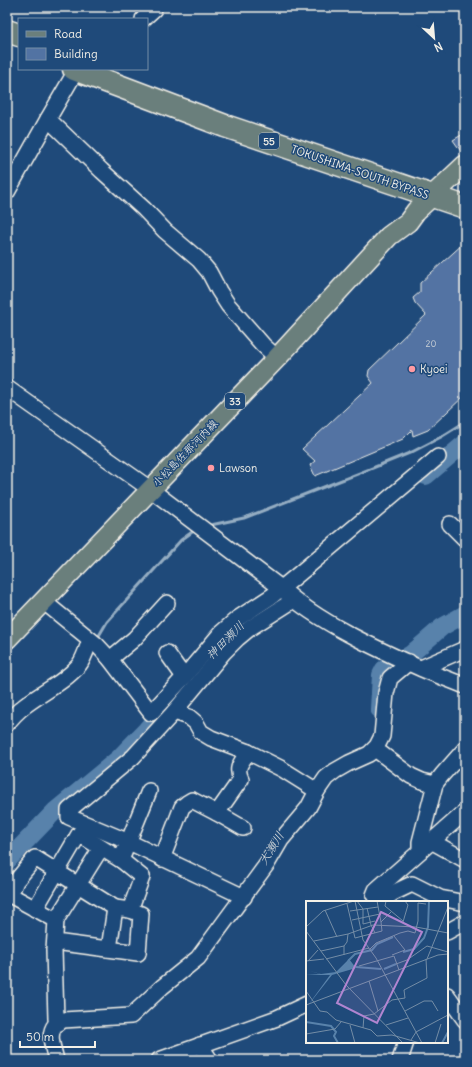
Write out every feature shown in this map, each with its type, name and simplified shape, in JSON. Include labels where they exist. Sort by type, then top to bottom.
[{"type":"highway","points":[[7,31],[18,35]]},
{"type":"highway","points":[[7,46],[18,50]]},
{"type":"highway","name":"TOKUSHIMA-SOUTH BYPASS","points":[[79,70],[225,126],[438,191],[465,192]]},
{"type":"highway","name":"TOKUSHIMA-SOUTH BYPASS","points":[[115,70],[188,100],[438,191],[465,207]]},
{"type":"main road","name":"小松島佐那河内線","points":[[7,639],[277,358],[389,236],[408,222],[416,211],[465,165]]},
{"type":"street","points":[[144,18],[154,9],[154,7]]},
{"type":"street","points":[[7,192],[75,70]]},
{"type":"street","points":[[48,119],[144,209],[165,231],[199,260],[209,272],[228,305],[263,345],[277,358]]},
{"type":"street","points":[[7,388],[150,489],[202,527],[288,594],[338,628],[408,662],[465,686]]},
{"type":"street","points":[[109,949],[123,909],[142,877],[121,860],[64,825],[69,817],[70,810],[134,757],[223,653],[288,594],[300,573],[438,457]]},
{"type":"street","points":[[450,524],[465,539]]},
{"type":"street","points":[[43,601],[93,642],[110,659],[151,713],[221,633],[237,619],[272,596],[288,594]]},
{"type":"street","points":[[110,659],[134,640],[167,603]]},
{"type":"street","points":[[7,724],[21,708],[71,673],[80,664],[93,642]]},
{"type":"street","points":[[56,1060],[52,1045],[52,1034],[55,1025],[63,1020],[132,1016],[162,987],[198,958],[240,895],[267,864],[281,840],[308,808],[314,789],[335,771],[369,754],[375,748],[382,736],[386,692],[390,678],[408,662],[465,649]]},
{"type":"street","points":[[167,653],[184,677]]},
{"type":"street","points":[[174,712],[189,717],[196,723],[201,732],[211,738],[248,752],[282,769],[314,789]]},
{"type":"street","points":[[375,748],[412,776],[422,781],[435,784]]},
{"type":"street","points":[[465,749],[435,784],[422,835],[426,845],[465,860]]},
{"type":"street","points":[[217,812],[241,779],[238,773],[239,766],[248,752]]},
{"type":"street","points":[[121,860],[149,792]]},
{"type":"street","points":[[162,859],[182,807],[187,802],[192,800],[217,812],[243,828]]},
{"type":"street","points":[[379,901],[374,895],[376,890],[465,812]]},
{"type":"street","points":[[69,817],[129,842],[240,895]]},
{"type":"street","points":[[35,909],[79,834]]},
{"type":"street","points":[[59,1023],[56,1019],[56,920],[101,848]]},
{"type":"street","points":[[55,942],[138,953],[141,914],[123,909],[78,886],[35,858],[16,881],[10,895],[56,920]]},
{"type":"street","points":[[381,901],[393,893],[412,884],[439,900]]},
{"type":"street","points":[[448,901],[465,903]]},
{"type":"street","points":[[448,931],[465,922]]},
{"type":"street","points":[[448,996],[465,1020]]},
{"type":"street","points":[[159,1060],[277,1018],[306,1004]]},
{"type":"street","points":[[400,1060],[406,1043]]},
{"type":"street","points":[[200,1045],[210,1060]]},
{"type":"building","points":[[465,133],[465,154],[463,154],[453,140]]},
{"type":"building","points":[[465,242],[465,395],[428,430],[413,436],[412,430],[403,439],[315,476],[310,465],[315,461],[302,449],[373,383],[368,376],[369,370],[426,315],[415,303],[413,298],[420,292],[420,283]]},
{"type":"waterway","points":[[206,526],[244,518],[370,469],[412,452],[441,437],[465,422]]},
{"type":"waterway","name":"神田瀬川","points":[[426,476],[465,443]]},
{"type":"waterway","points":[[97,639],[107,622],[181,540],[195,530]]},
{"type":"waterway","name":"大瀬川","points":[[379,709],[381,675],[384,669],[411,654],[442,627],[465,614]]},
{"type":"waterway","name":"神田瀬川","points":[[7,861],[55,811],[118,759],[172,700]]},
{"type":"waterway","points":[[7,735],[11,728]]},
{"type":"place","name":"Kyoei","points":[[412,369]]},
{"type":"place","name":"Lawson","points":[[211,468]]}]
